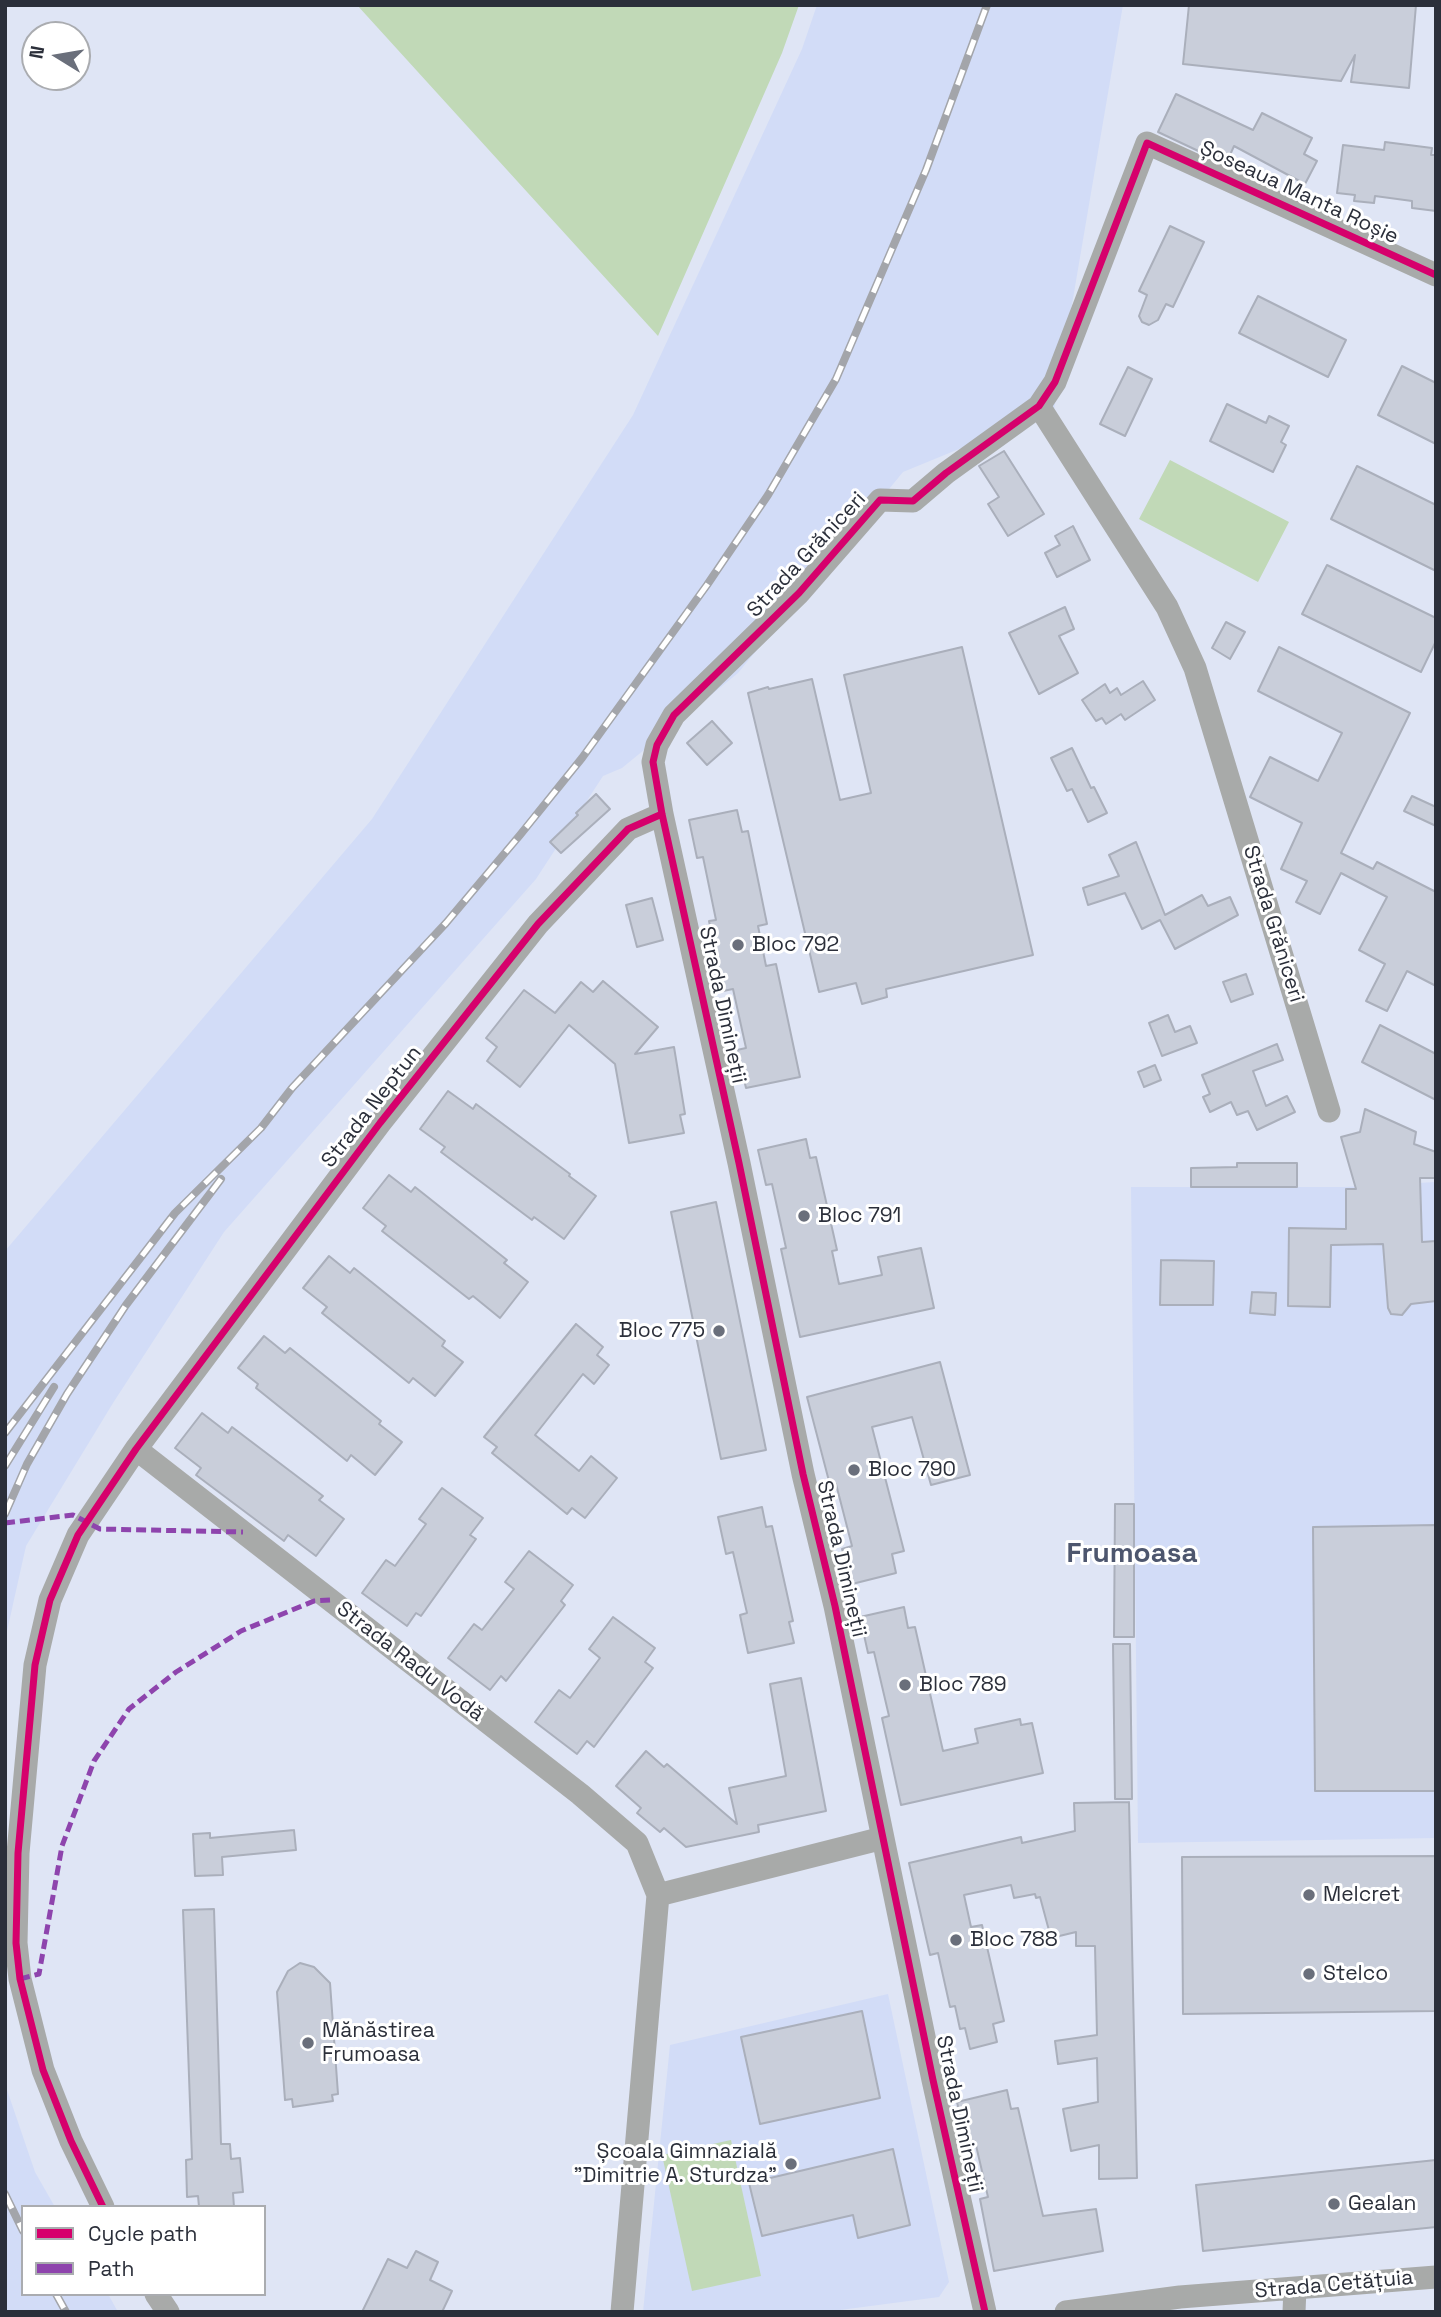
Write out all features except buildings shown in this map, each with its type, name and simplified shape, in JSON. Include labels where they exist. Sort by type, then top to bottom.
[{"type":"street","name":"Șoseaua Manta Roșie","points":[[1147,143],[1436,275]]},
{"type":"street","name":"Strada Grăniceri","points":[[662,814],[653,762],[657,745],[674,715],[799,593],[880,500],[913,501],[946,473],[1039,406],[1055,382],[1147,143]]},
{"type":"street","name":"Strada Grăniceri","points":[[1039,406],[1167,607],[1195,668],[1329,1111]]},
{"type":"street","name":"Strada Neptun","points":[[136,1449],[380,1123],[538,924],[628,829],[662,814]]},
{"type":"street","name":"Strada Dimineții","points":[[662,814],[739,1163],[803,1474],[835,1606],[933,2080],[985,2312]]},
{"type":"street","name":"Strada Radu Vodă","points":[[136,1449],[580,1794],[637,1843],[659,1895],[622,2312]]},
{"type":"street","points":[[102,2205],[71,2141],[43,2070],[20,1979],[16,1943],[18,1853],[35,1665],[50,1600],[78,1535],[136,1449]]},
{"type":"street","points":[[659,1895],[883,1838]]},
{"type":"street","name":"Strada Cetățuia","points":[[1066,2312],[1180,2297],[1436,2277]]},
{"type":"street","points":[[1294,2312],[1295,2288]]},
{"type":"street","points":[[157,2296],[168,2312]]},
{"type":"shaded area","points":[[817,5],[1123,5],[1054,410],[903,472],[738,673],[622,768],[603,776],[536,879],[224,1232],[113,1403],[26,1546],[5,1640],[5,1251],[372,819],[633,415],[802,49]]},
{"type":"shaded area","points":[[1436,1182],[1436,1838],[1138,1843],[1131,1187],[1344,1187]]},
{"type":"shaded area","name":"Școala Gimnazială \"Dimitrie A. Sturdza\"","points":[[888,1994],[949,2282],[939,2297],[825,2312],[643,2312],[670,2045]]},
{"type":"shaded area","points":[[5,2084],[35,2172],[54,2205],[21,2205],[21,2296],[109,2296],[118,2312],[5,2312]]},
{"type":"green space","points":[[357,5],[799,5],[782,53],[658,336]]},
{"type":"green space","points":[[1170,460],[1289,522],[1258,582],[1139,519]]},
{"type":"green space","points":[[731,2140],[761,2276],[692,2291],[662,2155]]},
{"type":"railway","points":[[5,1433],[175,1213],[261,1128],[292,1088],[446,923],[520,835],[582,758],[707,585],[768,495],[836,379],[926,170],[987,5]]},
{"type":"railway","points":[[5,1514],[27,1464],[67,1394],[126,1305],[221,1179]]},
{"type":"railway","points":[[5,1466],[54,1387]]},
{"type":"railway","points":[[5,2194],[21,2227]]},
{"type":"railway","points":[[57,2296],[66,2312]]},
{"type":"marked path","points":[[5,1523],[73,1515],[100,1529],[243,1532]]},
{"type":"marked path","points":[[20,1979],[39,1974],[62,1846],[94,1761],[129,1709],[176,1672],[241,1631],[314,1601],[330,1600]]},
{"type":"cycle path","points":[[985,2312],[933,2080],[835,1606],[803,1474],[653,762],[657,745],[674,715],[799,593],[880,500],[913,501],[946,473],[1039,406],[1055,382],[1147,143],[1436,275]]},
{"type":"cycle path","points":[[102,2205],[71,2141],[43,2070],[20,1979],[16,1943],[18,1853],[35,1665],[50,1600],[78,1535],[136,1449],[380,1123],[538,924],[628,829],[662,814]]},
{"type":"place","name":"Bloc 792","points":[[738,945]]},
{"type":"place","name":"Bloc 791","points":[[804,1216]]},
{"type":"place","name":"Bloc 775","points":[[719,1331]]},
{"type":"place","name":"Bloc 790","points":[[854,1470]]},
{"type":"place","name":"Bloc 789","points":[[905,1685]]},
{"type":"place","name":"Melcret","points":[[1309,1895]]},
{"type":"place","name":"Bloc 788","points":[[956,1940]]},
{"type":"place","name":"Stelco","points":[[1309,1974]]},
{"type":"place","name":"Mănăstirea Frumoasa","points":[[308,2043]]},
{"type":"place","name":"Școala Gimnazială \"Dimitrie A. Sturdza\"","points":[[791,2164]]},
{"type":"place","name":"Gealan","points":[[1334,2204]]},
{"type":"district","name":"Frumoasa","points":[[1132,1554]]}]
